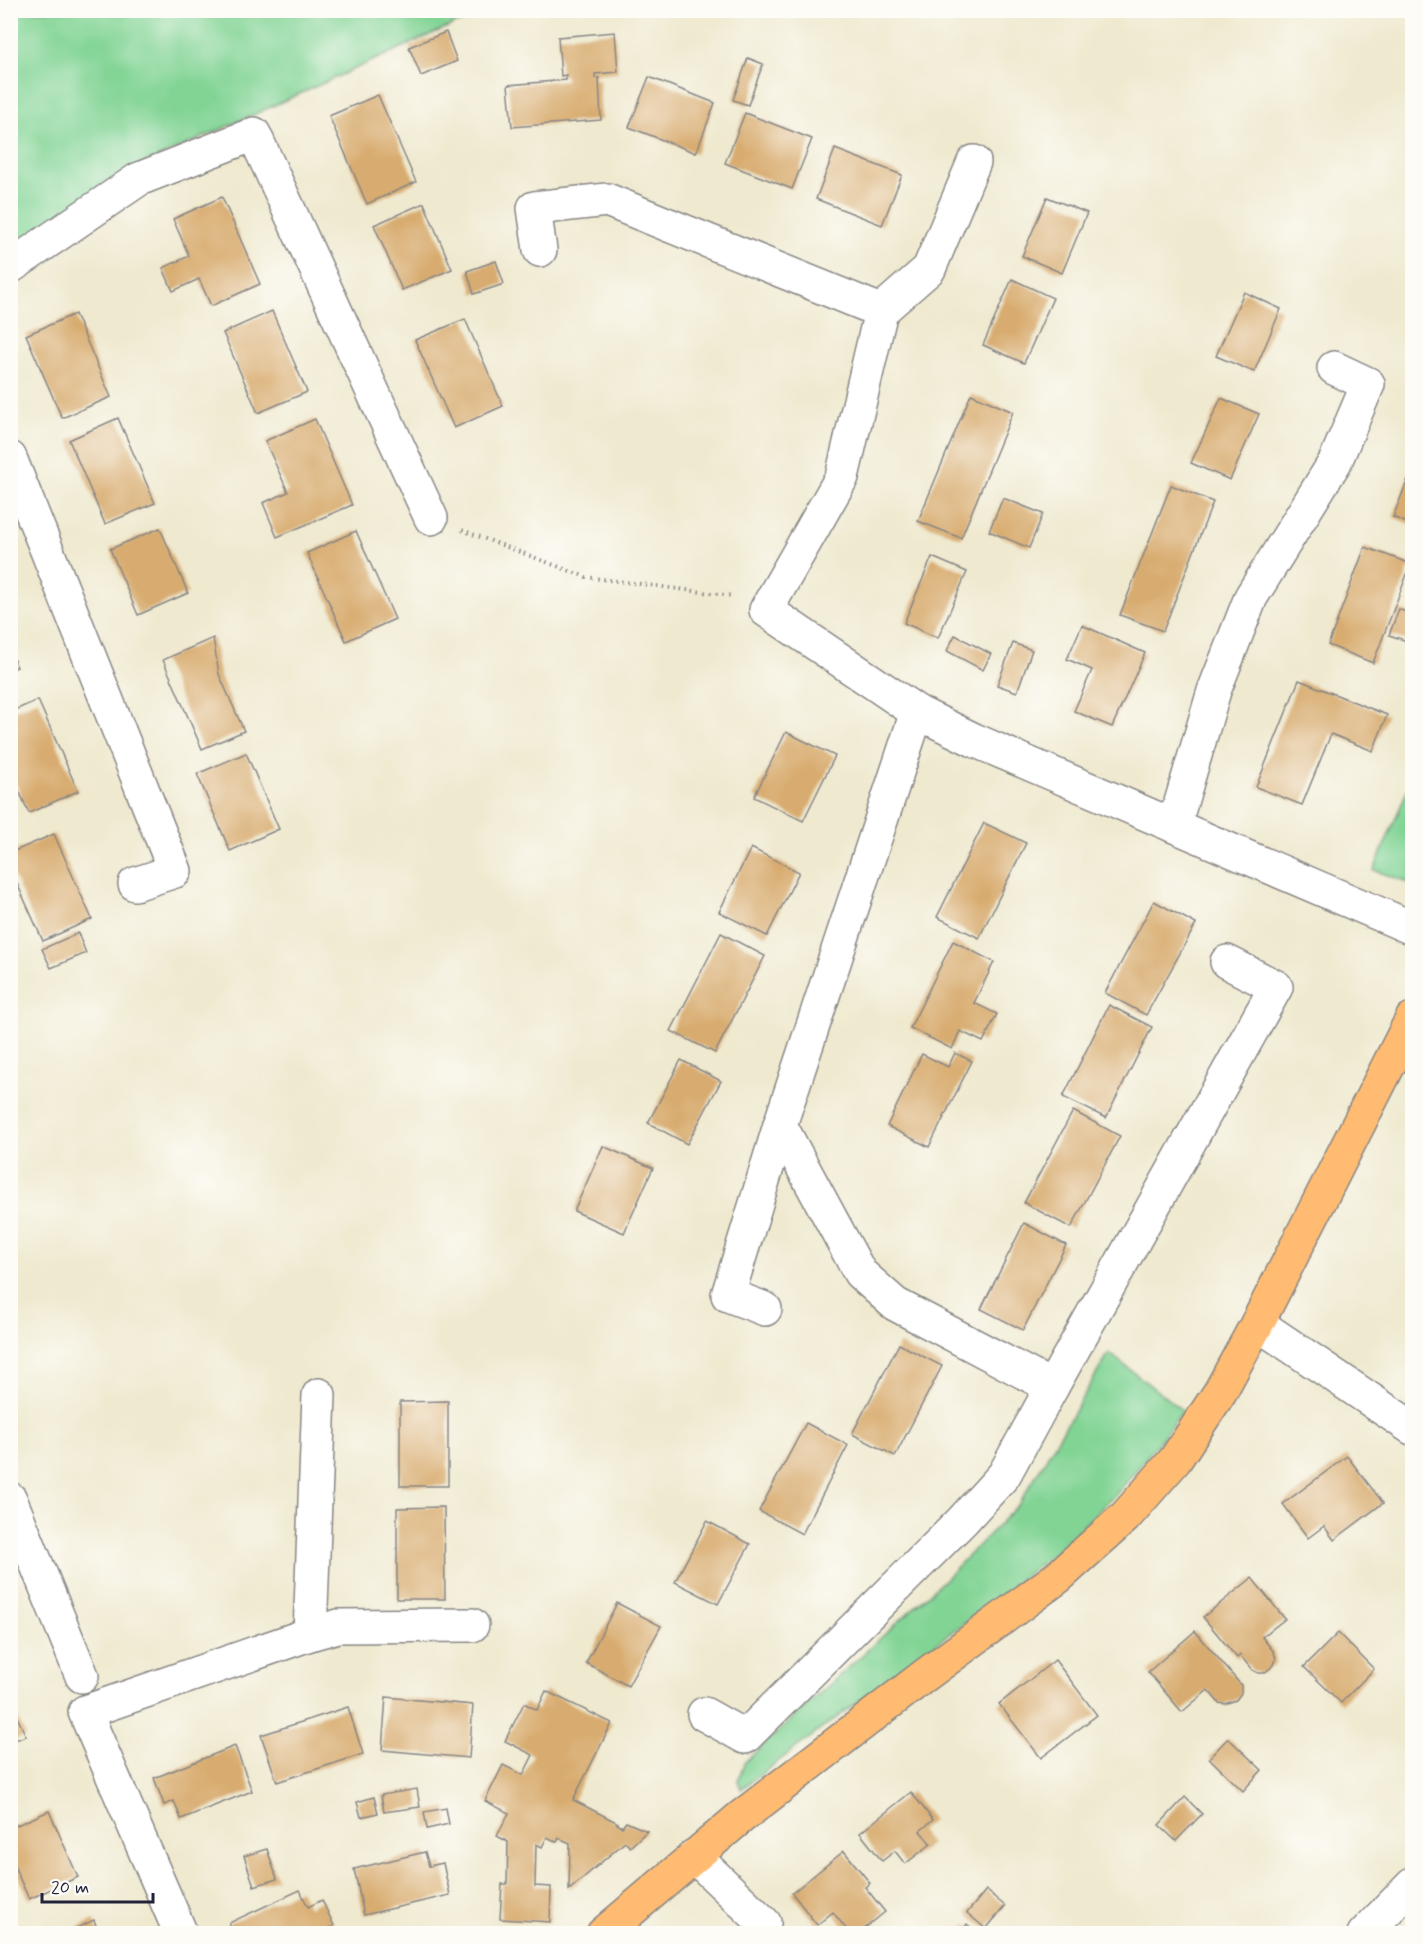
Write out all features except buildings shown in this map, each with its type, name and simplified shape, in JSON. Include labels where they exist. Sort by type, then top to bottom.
[{"type":"main road","points":[[603,1934],[750,1810],[924,1676],[1058,1577],[1125,1517],[1175,1460],[1220,1392],[1413,1019]]},
{"type":"street","points":[[10,267],[139,179],[254,134],[431,518]]},
{"type":"street","points":[[974,162],[929,269],[880,310],[842,477],[765,610],[917,712],[974,740],[1413,928]]},
{"type":"street","points":[[540,250],[534,208],[607,200],[880,310]]},
{"type":"street","points":[[1174,826],[1214,691],[1251,597],[1335,462],[1368,384],[1334,369]]},
{"type":"street","points":[[10,458],[175,871],[135,884]]},
{"type":"street","points":[[765,1309],[728,1295],[780,1125],[917,712]]},
{"type":"street","points":[[704,1714],[745,1737],[962,1521],[1004,1475],[1276,987],[1227,962]]},
{"type":"street","points":[[780,1125],[860,1274],[895,1304],[1052,1387]]},
{"type":"street","points":[[1258,1322],[1413,1428]]},
{"type":"street","points":[[310,1634],[319,1395]]},
{"type":"street","points":[[10,1499],[82,1676]]},
{"type":"street","points":[[181,1934],[85,1712],[338,1626],[472,1624]]},
{"type":"street","points":[[694,1856],[764,1923],[761,1934]]},
{"type":"street","points":[[1364,1934],[1413,1885]]},
{"type":"path","points":[[431,518],[586,577],[736,596],[765,610]]},
{"type":"green space","points":[[10,11],[495,11],[452,25],[133,169],[11,255]]},
{"type":"green space","points":[[1412,779],[1412,884],[1374,870]]},
{"type":"green space","points":[[1109,1353],[1183,1411],[1121,1489],[1059,1549],[741,1789],[738,1781],[745,1762],[943,1581],[1019,1504]]}]
